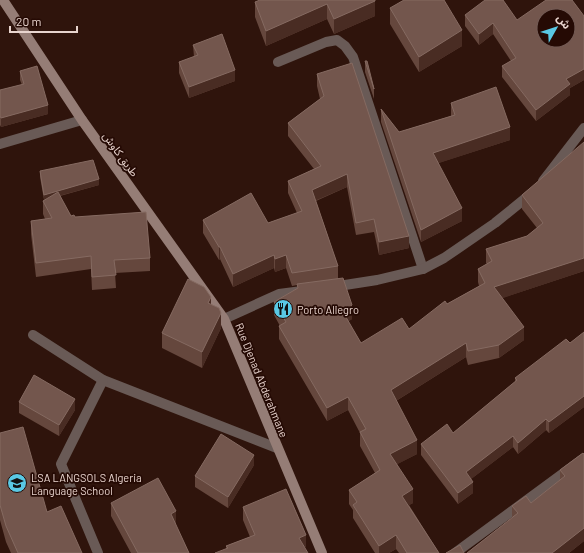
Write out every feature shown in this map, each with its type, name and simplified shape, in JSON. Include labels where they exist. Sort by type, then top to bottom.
[{"type":"street","name":"طريق كاوش","points":[[3,0],[82,120],[224,319]]},
{"type":"street","points":[[278,62],[326,42],[337,40],[345,46],[353,57],[423,269]]},
{"type":"street","points":[[0,144],[82,120]]},
{"type":"street","points":[[324,288],[377,280],[423,269],[444,258],[495,223],[536,189],[584,128]]},
{"type":"street","name":"Rue Djenad Abderahmane","points":[[309,290],[279,294],[224,319],[322,553]]},
{"type":"street","points":[[33,335],[104,380],[277,448]]},
{"type":"street","points":[[98,553],[61,464],[104,380]]},
{"type":"street","points":[[455,553],[584,458]]},
{"type":"building","points":[[260,0],[375,1],[334,19],[327,4],[266,31],[255,2]]},
{"type":"building","points":[[404,0],[444,0],[462,30],[419,57],[390,8]]},
{"type":"building","points":[[485,0],[503,0],[517,20],[546,0],[572,0],[584,16],[584,69],[566,79],[570,84],[536,110],[502,66],[516,58],[493,23],[479,34],[465,15]]},
{"type":"building","points":[[222,34],[235,70],[189,87],[179,62],[198,55],[193,45]]},
{"type":"building","points":[[365,61],[367,61],[374,89]]},
{"type":"building","points":[[352,63],[409,236],[379,242],[374,219],[356,223],[347,174],[312,190],[338,266],[292,273],[286,255],[275,259],[274,255],[233,274],[220,247],[203,220],[251,193],[268,223],[302,211],[288,181],[321,166],[288,123],[324,96],[317,74]]},
{"type":"building","points":[[37,66],[48,105],[1,118],[0,90],[24,84],[20,71]]},
{"type":"building","points":[[496,87],[510,127],[433,153],[462,208],[421,230],[381,109],[399,132],[455,115],[451,103]]},
{"type":"building","points":[[584,142],[584,258],[494,287],[524,327],[499,345],[468,351],[466,343],[391,390],[417,440],[390,454],[413,489],[402,496],[439,553],[407,553],[396,535],[379,546],[353,505],[357,502],[349,490],[380,470],[360,432],[366,429],[348,397],[327,408],[279,326],[286,322],[274,302],[298,288],[297,284],[343,278],[352,305],[343,312],[361,343],[402,318],[409,329],[445,301],[447,304],[485,283],[478,269],[492,261],[486,249],[527,236],[543,223],[522,195]]},
{"type":"building","points":[[93,160],[99,179],[44,195],[40,171]]},
{"type":"building","points":[[58,192],[71,216],[74,215],[75,217],[146,212],[150,258],[114,260],[116,275],[92,277],[91,256],[36,263],[31,221],[52,218],[43,201]]},
{"type":"building","points":[[188,279],[204,287],[211,297],[208,303],[219,308],[221,313],[202,352],[162,333]]},
{"type":"building","points":[[584,332],[584,396],[549,422],[546,419],[518,443],[513,436],[466,472],[473,482],[458,493],[421,444],[447,424],[453,433],[517,380],[515,378],[566,339],[570,343]]},
{"type":"building","points":[[34,375],[75,399],[59,425],[19,402]]},
{"type":"building","points":[[23,427],[47,512],[61,506],[82,553],[18,553],[6,526],[0,505],[0,433]]},
{"type":"building","points":[[221,434],[254,455],[228,497],[195,476]]},
{"type":"building","points":[[583,453],[584,528],[552,553],[467,553],[518,513],[512,506],[526,496],[531,503],[565,476],[560,470]]},
{"type":"building","points":[[158,478],[176,511],[171,514],[189,553],[138,553],[111,503]]},
{"type":"building","points":[[286,489],[306,535],[299,538],[308,553],[215,553],[228,548],[226,546],[255,535],[243,507]]},
{"type":"building","points":[[460,545],[464,553],[446,553]]},
{"type":"place","name":"Porto Allegro","points":[[283,309]]},
{"type":"place","name":"LSA LANGSOLS Algeria Language School","points":[[17,483]]}]
